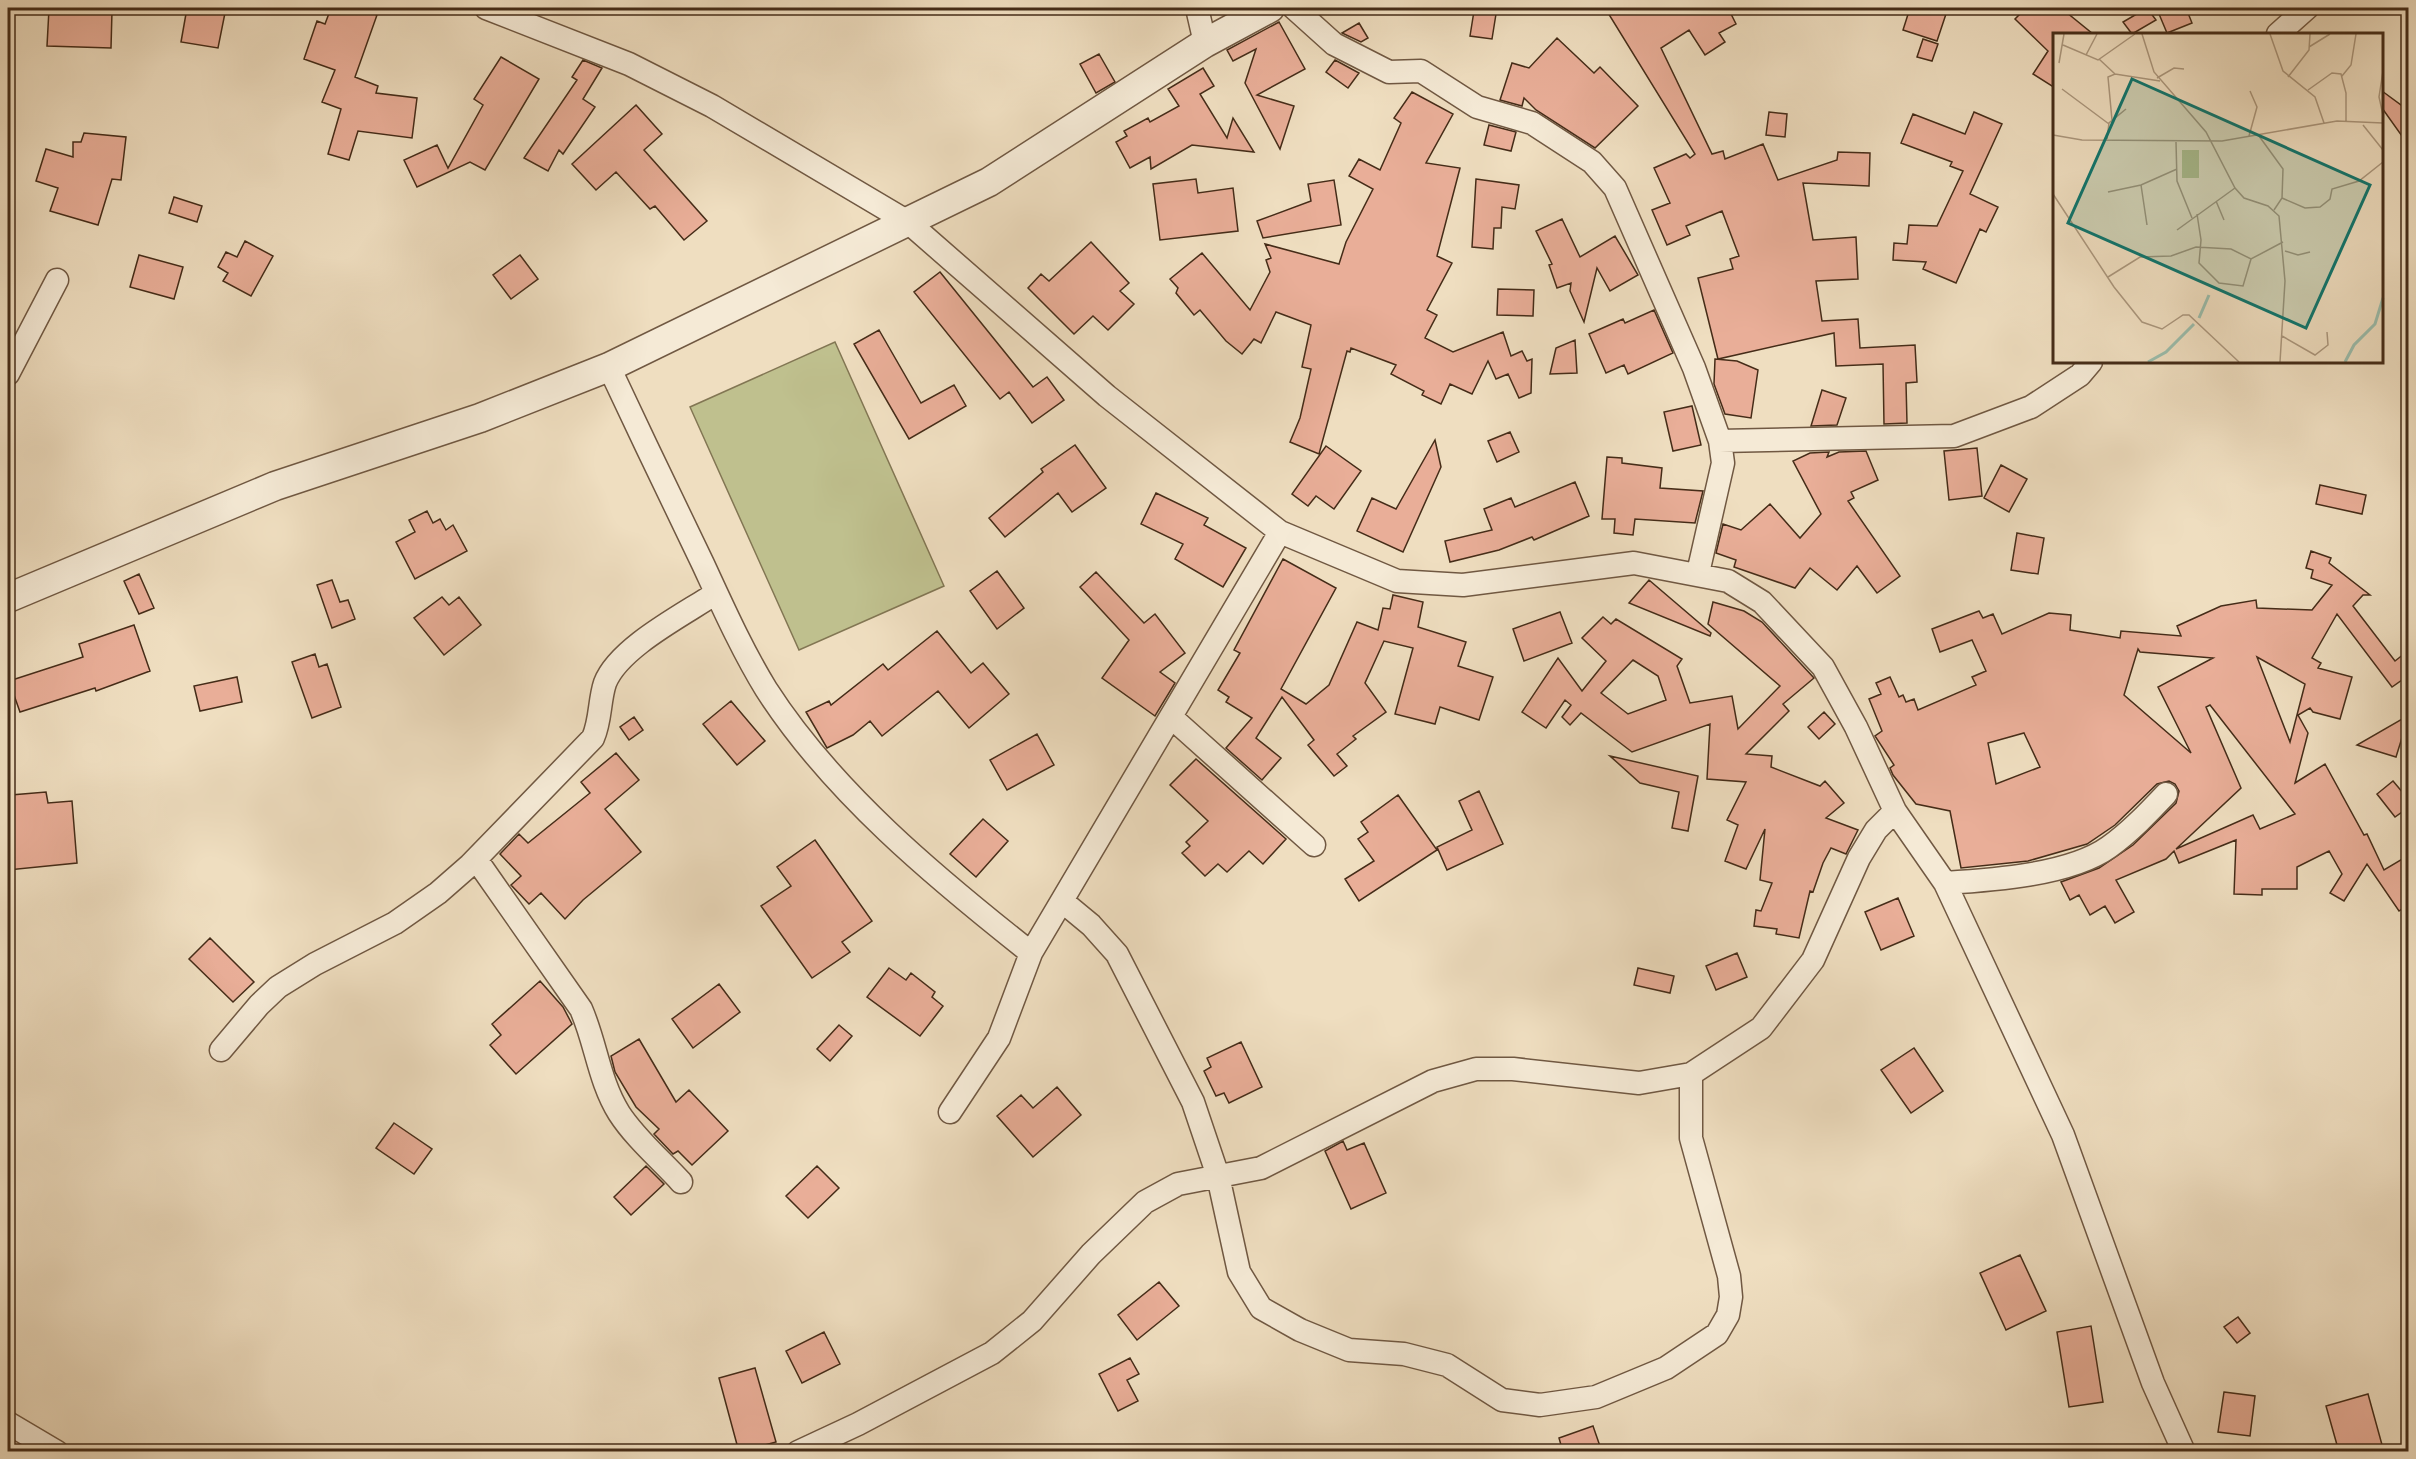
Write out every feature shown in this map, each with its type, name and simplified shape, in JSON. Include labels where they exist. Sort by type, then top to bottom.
[{"type":"street","points":[[486,8],[629,64],[822,169],[908,222],[1107,396],[1280,532],[1397,581],[1463,585],[1634,562],[1698,573],[1728,581],[1762,602],[1823,667],[1856,727],[1895,811],[1945,882],[2063,1135],[2153,1383],[2184,1452]]},
{"type":"street","points":[[1197,8],[1205,43]]},
{"type":"street","points":[[9,594],[275,486],[480,418],[609,368],[989,182],[1205,43],[1270,8]]},
{"type":"street","points":[[1294,8],[1334,44],[1389,72],[1422,71],[1477,106],[1532,123],[1592,162],[1615,188],[1694,368],[1720,441],[1723,463],[1698,573]]},
{"type":"street","points":[[2279,33],[2307,8]]},
{"type":"street","points":[[8,374],[57,280]]},
{"type":"street","points":[[1720,441],[1954,436],[2031,406],[2080,375],[2090,363]]},
{"type":"street","points":[[609,368],[716,593],[766,688],[812,750],[888,832],[939,879],[1031,953]]},
{"type":"street","points":[[950,1112],[999,1038],[1031,953],[1280,532]]},
{"type":"street","points":[[221,1050],[259,1005],[278,987],[315,964],[395,923],[438,893],[476,859],[593,738],[600,722],[601,698],[606,681],[614,668],[630,651],[716,593]]},
{"type":"street","points":[[1171,717],[1314,845]]},
{"type":"street","points":[[1945,882],[2034,873],[2071,866],[2107,848],[2166,794]]},
{"type":"street","points":[[798,1452],[858,1424],[992,1353],[1032,1321],[1091,1254],[1145,1202],[1178,1184],[1261,1168],[1433,1081],[1476,1069],[1514,1069],[1639,1083],[1691,1074],[1761,1028],[1813,960],[1858,858],[1876,830],[1895,811]]},
{"type":"street","points":[[476,859],[581,1009],[591,1030],[598,1066],[620,1114],[681,1182]]},
{"type":"street","points":[[1062,901],[1091,925],[1117,954],[1193,1101],[1218,1176],[1239,1272],[1261,1308],[1300,1330],[1349,1350],[1404,1354],[1447,1365],[1502,1400],[1540,1405],[1596,1397],[1666,1368],[1717,1334],[1728,1315],[1731,1297],[1729,1276],[1691,1138],[1691,1074]]},
{"type":"street","points":[[8,1423],[57,1452]]},
{"type":"green space","points":[[835,342],[944,586],[799,650],[690,407]]},
{"type":"building","points":[[187,8],[226,8],[218,48],[181,42]]},
{"type":"building","points":[[331,8],[368,8],[367,11],[377,15],[355,77],[378,86],[376,93],[417,98],[412,138],[358,131],[349,160],[328,154],[341,109],[322,102],[335,70],[304,59],[317,21],[325,24]]},
{"type":"building","points":[[1605,8],[1728,8],[1736,24],[1719,33],[1725,42],[1705,55],[1689,30],[1661,48],[1712,154],[1723,151],[1725,159],[1763,144],[1778,180],[1837,160],[1838,152],[1870,153],[1869,186],[1803,183],[1813,240],[1856,237],[1858,279],[1816,281],[1822,321],[1858,319],[1860,348],[1915,345],[1917,382],[1906,383],[1907,423],[1884,424],[1883,364],[1836,366],[1834,333],[1718,359],[1698,278],[1733,269],[1730,259],[1739,256],[1722,211],[1686,226],[1690,235],[1667,245],[1652,210],[1670,203],[1654,168],[1686,154],[1690,158],[1695,154]]},
{"type":"building","points":[[1910,8],[1948,8],[1937,41],[1903,30]]},
{"type":"building","points":[[2026,8],[2061,8],[2092,33],[2053,33],[2053,87],[2033,74],[2048,51],[2015,19]]},
{"type":"building","points":[[2147,8],[2156,20],[2134,33],[2123,22]]},
{"type":"building","points":[[2174,8],[2186,8],[2192,23],[2167,33],[2159,14]]},
{"type":"building","points":[[49,9],[112,11],[111,48],[47,46]]},
{"type":"building","points":[[1474,11],[1496,14],[1492,39],[1470,36]]},
{"type":"building","points":[[1279,22],[1305,69],[1257,95],[1294,106],[1280,149],[1245,83],[1256,49],[1233,61],[1227,50]]},
{"type":"building","points":[[1359,23],[1368,38],[1361,42],[1342,33]]},
{"type":"building","points":[[1557,38],[1594,73],[1600,67],[1638,106],[1595,148],[1536,110],[1524,98],[1522,106],[1500,100],[1512,63],[1529,68]]},
{"type":"building","points":[[1923,39],[1938,44],[1932,61],[1917,57]]},
{"type":"building","points":[[1099,54],[1115,82],[1096,93],[1080,64]]},
{"type":"building","points":[[501,57],[539,79],[485,170],[470,162],[417,187],[404,160],[437,145],[448,168],[483,105],[474,99]]},
{"type":"building","points":[[583,60],[602,68],[583,99],[595,107],[563,154],[559,150],[548,171],[524,158],[577,80],[572,77]]},
{"type":"building","points":[[1335,60],[1359,73],[1348,88],[1326,72]]},
{"type":"building","points":[[1203,68],[1214,86],[1200,94],[1227,138],[1233,118],[1254,152],[1192,145],[1151,169],[1150,157],[1130,168],[1116,142],[1127,136],[1124,131],[1148,118],[1150,122],[1179,106],[1168,89]]},
{"type":"building","points":[[1412,92],[1453,114],[1426,163],[1460,168],[1437,256],[1452,263],[1427,310],[1437,315],[1425,338],[1453,352],[1503,332],[1511,356],[1522,351],[1527,361],[1532,359],[1531,393],[1519,398],[1508,374],[1496,379],[1488,361],[1472,394],[1450,384],[1441,404],[1422,395],[1424,391],[1391,374],[1396,365],[1351,348],[1350,352],[1347,351],[1319,454],[1290,442],[1300,418],[1311,369],[1302,367],[1311,325],[1276,312],[1261,343],[1254,339],[1242,354],[1226,341],[1200,310],[1194,315],[1176,293],[1178,288],[1170,279],[1202,253],[1250,310],[1270,272],[1266,260],[1271,258],[1265,244],[1339,264],[1346,242],[1373,189],[1349,176],[1359,159],[1380,170],[1401,123],[1394,118]]},
{"type":"building","points":[[2383,92],[2409,111],[2409,146],[2383,109]]},
{"type":"building","points":[[636,105],[662,134],[644,150],[707,221],[684,240],[655,206],[650,209],[616,172],[596,190],[572,164]]},
{"type":"building","points":[[1769,112],[1787,114],[1785,137],[1766,135]]},
{"type":"building","points":[[1974,112],[2002,124],[1970,194],[1998,207],[1986,232],[1980,229],[1956,283],[1923,269],[1926,262],[1893,260],[1894,243],[1907,244],[1909,225],[1937,226],[1963,171],[1950,166],[1952,162],[1901,143],[1913,114],[1965,134]]},
{"type":"building","points":[[1489,125],[1516,132],[1511,151],[1484,145]]},
{"type":"building","points":[[84,133],[126,137],[121,180],[112,179],[98,225],[50,211],[58,188],[36,181],[46,149],[73,157],[73,142],[81,142]]},
{"type":"building","points":[[1196,179],[1198,193],[1233,188],[1238,231],[1160,240],[1153,184]]},
{"type":"building","points":[[1476,179],[1519,185],[1515,209],[1502,207],[1501,228],[1494,228],[1493,249],[1472,247]]},
{"type":"building","points":[[1334,180],[1341,225],[1263,238],[1257,221],[1311,201],[1308,184]]},
{"type":"building","points":[[174,197],[202,206],[197,222],[169,213]]},
{"type":"building","points":[[1562,219],[1580,257],[1615,236],[1638,275],[1610,291],[1597,268],[1584,322],[1570,291],[1571,283],[1557,288],[1549,265],[1552,264],[1536,231]]},
{"type":"building","points":[[245,241],[273,256],[251,296],[223,281],[228,273],[218,267],[226,252],[237,257]]},
{"type":"building","points":[[1091,242],[1129,283],[1120,291],[1134,304],[1108,330],[1093,316],[1074,334],[1028,288],[1041,274],[1049,281]]},
{"type":"building","points":[[139,255],[183,267],[174,299],[130,287]]},
{"type":"building","points":[[520,255],[538,279],[511,299],[493,275]]},
{"type":"building","points":[[940,272],[1033,387],[1047,377],[1064,400],[1032,423],[1009,392],[1000,399],[914,292]]},
{"type":"building","points":[[1498,289],[1534,290],[1533,316],[1497,315]]},
{"type":"building","points":[[1654,310],[1673,353],[1628,374],[1624,365],[1606,373],[1589,334],[1623,319],[1625,323]]},
{"type":"building","points":[[879,330],[921,403],[954,385],[966,406],[909,439],[854,344]]},
{"type":"building","points":[[1575,340],[1577,373],[1550,374],[1556,348]]},
{"type":"building","points":[[1715,359],[1737,361],[1758,370],[1751,418],[1725,414],[1714,384]]},
{"type":"building","points":[[1822,390],[1846,398],[1837,425],[1811,426]]},
{"type":"building","points":[[1692,406],[1701,445],[1673,451],[1664,412]]},
{"type":"building","points":[[1510,432],[1519,452],[1497,462],[1488,441]]},
{"type":"building","points":[[1435,440],[1441,467],[1403,552],[1357,531],[1372,498],[1396,509]]},
{"type":"building","points":[[1075,445],[1106,488],[1072,512],[1058,493],[1005,537],[989,518],[1043,472],[1041,469]]},
{"type":"building","points":[[1326,446],[1361,471],[1334,509],[1316,496],[1308,506],[1292,494]]},
{"type":"building","points":[[1977,448],[1982,496],[1949,500],[1944,451]]},
{"type":"building","points":[[1866,451],[1878,480],[1851,492],[1854,498],[1848,501],[1900,576],[1877,593],[1857,566],[1837,590],[1810,568],[1795,588],[1734,567],[1736,560],[1716,553],[1723,524],[1741,530],[1770,504],[1800,538],[1821,514],[1793,461],[1810,453],[1829,452],[1827,457],[1839,452]]},
{"type":"building","points":[[1607,457],[1622,458],[1622,463],[1662,468],[1660,488],[1703,491],[1695,523],[1635,519],[1633,535],[1614,533],[1615,519],[1602,519]]},
{"type":"building","points":[[2001,465],[2027,479],[2009,512],[1984,498]]},
{"type":"building","points":[[1575,482],[1589,516],[1534,540],[1532,537],[1499,550],[1450,562],[1445,541],[1492,530],[1484,509],[1511,498],[1515,507]]},
{"type":"building","points":[[2320,485],[2366,495],[2362,514],[2316,504]]},
{"type":"building","points":[[1156,493],[1208,518],[1204,525],[1246,548],[1223,587],[1175,559],[1183,544],[1141,524]]},
{"type":"building","points":[[427,511],[433,523],[440,519],[446,530],[453,525],[467,551],[415,579],[396,542],[415,532],[409,520]]},
{"type":"building","points":[[2017,533],[2044,538],[2038,574],[2011,570]]},
{"type":"building","points":[[2311,551],[2331,558],[2329,563],[2370,595],[2363,595],[2353,606],[2395,661],[2409,650],[2409,675],[2392,687],[2337,614],[2312,658],[2321,663],[2318,668],[2352,677],[2340,719],[2313,712],[2310,708],[2298,715],[2308,733],[2295,783],[2325,764],[2364,835],[2367,834],[2384,870],[2409,855],[2409,904],[2399,911],[2367,864],[2344,901],[2330,893],[2342,874],[2329,851],[2297,867],[2297,889],[2262,889],[2262,895],[2234,894],[2236,840],[2179,863],[2174,851],[2166,859],[2116,880],[2134,912],[2115,923],[2105,906],[2090,915],[2079,895],[2070,900],[2061,882],[2099,868],[2133,845],[2176,803],[2179,791],[2175,784],[2169,781],[2157,784],[2115,825],[2087,844],[2028,861],[1961,868],[1950,811],[1916,804],[1893,775],[1890,768],[1894,765],[1875,736],[1882,731],[1869,699],[1881,694],[1876,683],[1890,677],[1899,697],[1903,695],[1906,702],[1914,699],[1918,710],[1976,685],[1972,677],[1986,671],[1972,640],[1940,652],[1932,629],[1979,611],[1983,618],[1993,614],[2002,634],[2049,613],[2071,615],[2070,630],[2120,638],[2121,631],[2181,636],[2177,626],[2221,606],[2256,600],[2257,608],[2312,610],[2332,585],[2311,578],[2313,570],[2306,568]],"holes":[[[2138,649],[2140,652],[2213,658],[2158,687],[2191,753],[2124,695]],[[2257,657],[2305,684],[2290,742]],[[2210,705],[2295,814],[2260,829],[2253,815],[2176,849],[2241,788],[2206,707]],[[2024,733],[2040,767],[1996,784],[1988,743]]]},
{"type":"building","points":[[1283,559],[1336,588],[1281,689],[1306,704],[1329,685],[1357,622],[1378,630],[1383,608],[1390,609],[1393,595],[1423,602],[1418,627],[1466,642],[1458,666],[1493,677],[1479,720],[1440,707],[1435,724],[1395,714],[1413,648],[1384,641],[1365,683],[1386,712],[1353,736],[1356,739],[1337,754],[1347,766],[1334,776],[1308,745],[1314,740],[1282,697],[1256,738],[1281,758],[1262,780],[1226,748],[1252,718],[1226,702],[1229,697],[1218,690],[1240,653],[1234,650]]},
{"type":"building","points":[[997,571],[1024,608],[997,629],[970,591]]},
{"type":"building","points":[[1096,572],[1144,623],[1155,614],[1185,653],[1160,672],[1175,683],[1155,716],[1102,678],[1129,640],[1080,587]]},
{"type":"building","points":[[139,574],[154,608],[139,614],[124,581]]},
{"type":"building","points":[[332,580],[340,602],[348,600],[355,619],[332,628],[317,585]]},
{"type":"building","points":[[1649,580],[1711,633],[1710,636],[1629,603]]},
{"type":"building","points":[[442,597],[449,605],[459,597],[481,625],[444,655],[414,618]]},
{"type":"building","points":[[1713,602],[1744,611],[1762,622],[1814,678],[1783,704],[1789,711],[1746,754],[1772,756],[1771,767],[1820,786],[1825,781],[1844,803],[1826,818],[1858,830],[1846,854],[1831,848],[1813,892],[1810,891],[1799,938],[1776,934],[1777,929],[1754,926],[1756,910],[1761,911],[1772,883],[1760,880],[1765,829],[1746,869],[1725,861],[1738,825],[1727,820],[1746,782],[1707,779],[1710,724],[1632,752],[1581,713],[1570,725],[1562,717],[1571,705],[1565,700],[1546,728],[1522,712],[1558,658],[1582,691],[1606,661],[1582,638],[1603,617],[1611,624],[1616,619],[1682,659],[1677,666],[1690,703],[1732,696],[1738,729],[1780,686],[1708,624]],"holes":[[[1633,660],[1658,676],[1666,700],[1628,714],[1601,693]]]},
{"type":"building","points":[[1560,612],[1572,643],[1524,661],[1513,629]]},
{"type":"building","points":[[134,625],[150,671],[96,691],[95,688],[20,712],[9,681],[83,657],[79,644]]},
{"type":"building","points":[[937,631],[971,673],[983,663],[1009,694],[969,728],[938,691],[882,736],[870,721],[853,735],[827,748],[806,712],[829,701],[831,705],[883,664],[888,670]]},
{"type":"building","points":[[315,654],[319,667],[327,664],[341,707],[312,718],[292,662]]},
{"type":"building","points":[[237,677],[242,702],[200,711],[194,686]]},
{"type":"building","points":[[731,701],[765,741],[737,765],[703,724]]},
{"type":"building","points":[[1824,712],[1835,724],[1819,739],[1808,727]]},
{"type":"building","points":[[2409,715],[2396,757],[2357,745]]},
{"type":"building","points":[[634,717],[643,730],[629,740],[620,727]]},
{"type":"building","points":[[1037,734],[1054,765],[1007,790],[990,760]]},
{"type":"building","points":[[616,753],[639,780],[605,809],[641,852],[583,900],[565,919],[541,893],[529,904],[511,885],[521,876],[500,854],[519,834],[528,843],[590,793],[581,782]]},
{"type":"building","points":[[1610,756],[1698,776],[1688,831],[1672,828],[1679,792],[1640,783]]},
{"type":"building","points":[[1196,759],[1286,839],[1263,864],[1249,851],[1227,872],[1218,864],[1205,876],[1182,853],[1190,846],[1186,842],[1208,821],[1170,785]]},
{"type":"building","points":[[2393,781],[2409,800],[2409,807],[2395,817],[2377,794]]},
{"type":"building","points":[[1479,791],[1503,844],[1447,870],[1437,847],[1472,830],[1459,801]]},
{"type":"building","points":[[46,792],[48,803],[72,801],[77,863],[8,870],[8,810],[12,810],[11,795]]},
{"type":"building","points":[[1398,795],[1437,850],[1359,901],[1345,879],[1374,861],[1358,839],[1368,832],[1361,822]]},
{"type":"building","points":[[983,819],[1008,841],[976,877],[950,854]]},
{"type":"building","points":[[815,840],[872,921],[842,942],[850,952],[812,978],[761,906],[791,886],[777,867]]},
{"type":"building","points":[[1898,898],[1914,936],[1881,950],[1865,912]]},
{"type":"building","points":[[210,938],[254,982],[233,1002],[189,959]]},
{"type":"building","points":[[1737,953],[1747,977],[1716,990],[1706,966]]},
{"type":"building","points":[[889,968],[906,980],[911,973],[935,992],[932,997],[943,1006],[920,1036],[867,997]]},
{"type":"building","points":[[1638,968],[1674,976],[1670,993],[1634,985]]},
{"type":"building","points":[[540,981],[563,1007],[572,1024],[516,1074],[490,1045],[501,1035],[492,1024]]},
{"type":"building","points":[[719,984],[740,1012],[693,1048],[672,1019]]},
{"type":"building","points":[[839,1025],[852,1036],[830,1061],[817,1049]]},
{"type":"building","points":[[639,1039],[676,1102],[689,1090],[728,1131],[692,1165],[678,1151],[673,1154],[654,1134],[659,1129],[636,1107],[615,1072],[611,1056]]},
{"type":"building","points":[[1241,1042],[1262,1087],[1229,1103],[1224,1093],[1216,1096],[1204,1071],[1211,1067],[1207,1058]]},
{"type":"building","points":[[1914,1048],[1943,1091],[1911,1113],[1881,1070]]},
{"type":"building","points":[[1057,1087],[1081,1115],[1033,1157],[997,1116],[1021,1095],[1033,1108]]},
{"type":"building","points":[[394,1123],[432,1149],[414,1174],[376,1148]]},
{"type":"building","points":[[1343,1141],[1347,1150],[1364,1143],[1386,1193],[1351,1209],[1325,1151]]},
{"type":"building","points":[[646,1166],[664,1184],[631,1215],[614,1197]]},
{"type":"building","points":[[817,1166],[839,1188],[808,1218],[786,1196]]},
{"type":"building","points":[[2020,1255],[2046,1311],[2006,1330],[1980,1273]]},
{"type":"building","points":[[1159,1282],[1179,1306],[1137,1340],[1118,1315]]},
{"type":"building","points":[[2238,1317],[2250,1333],[2237,1343],[2224,1327]]},
{"type":"building","points":[[2091,1326],[2103,1402],[2069,1407],[2057,1332]]},
{"type":"building","points":[[824,1332],[840,1364],[802,1383],[786,1351]]},
{"type":"building","points":[[1130,1358],[1139,1374],[1127,1380],[1138,1401],[1118,1411],[1099,1374]]},
{"type":"building","points":[[755,1368],[776,1442],[739,1452],[719,1378]]},
{"type":"building","points":[[2224,1392],[2255,1396],[2250,1436],[2218,1432]]},
{"type":"building","points":[[2368,1394],[2384,1452],[2339,1452],[2326,1406]]},
{"type":"building","points":[[1593,1426],[1602,1452],[1563,1452],[1559,1438]]}]
